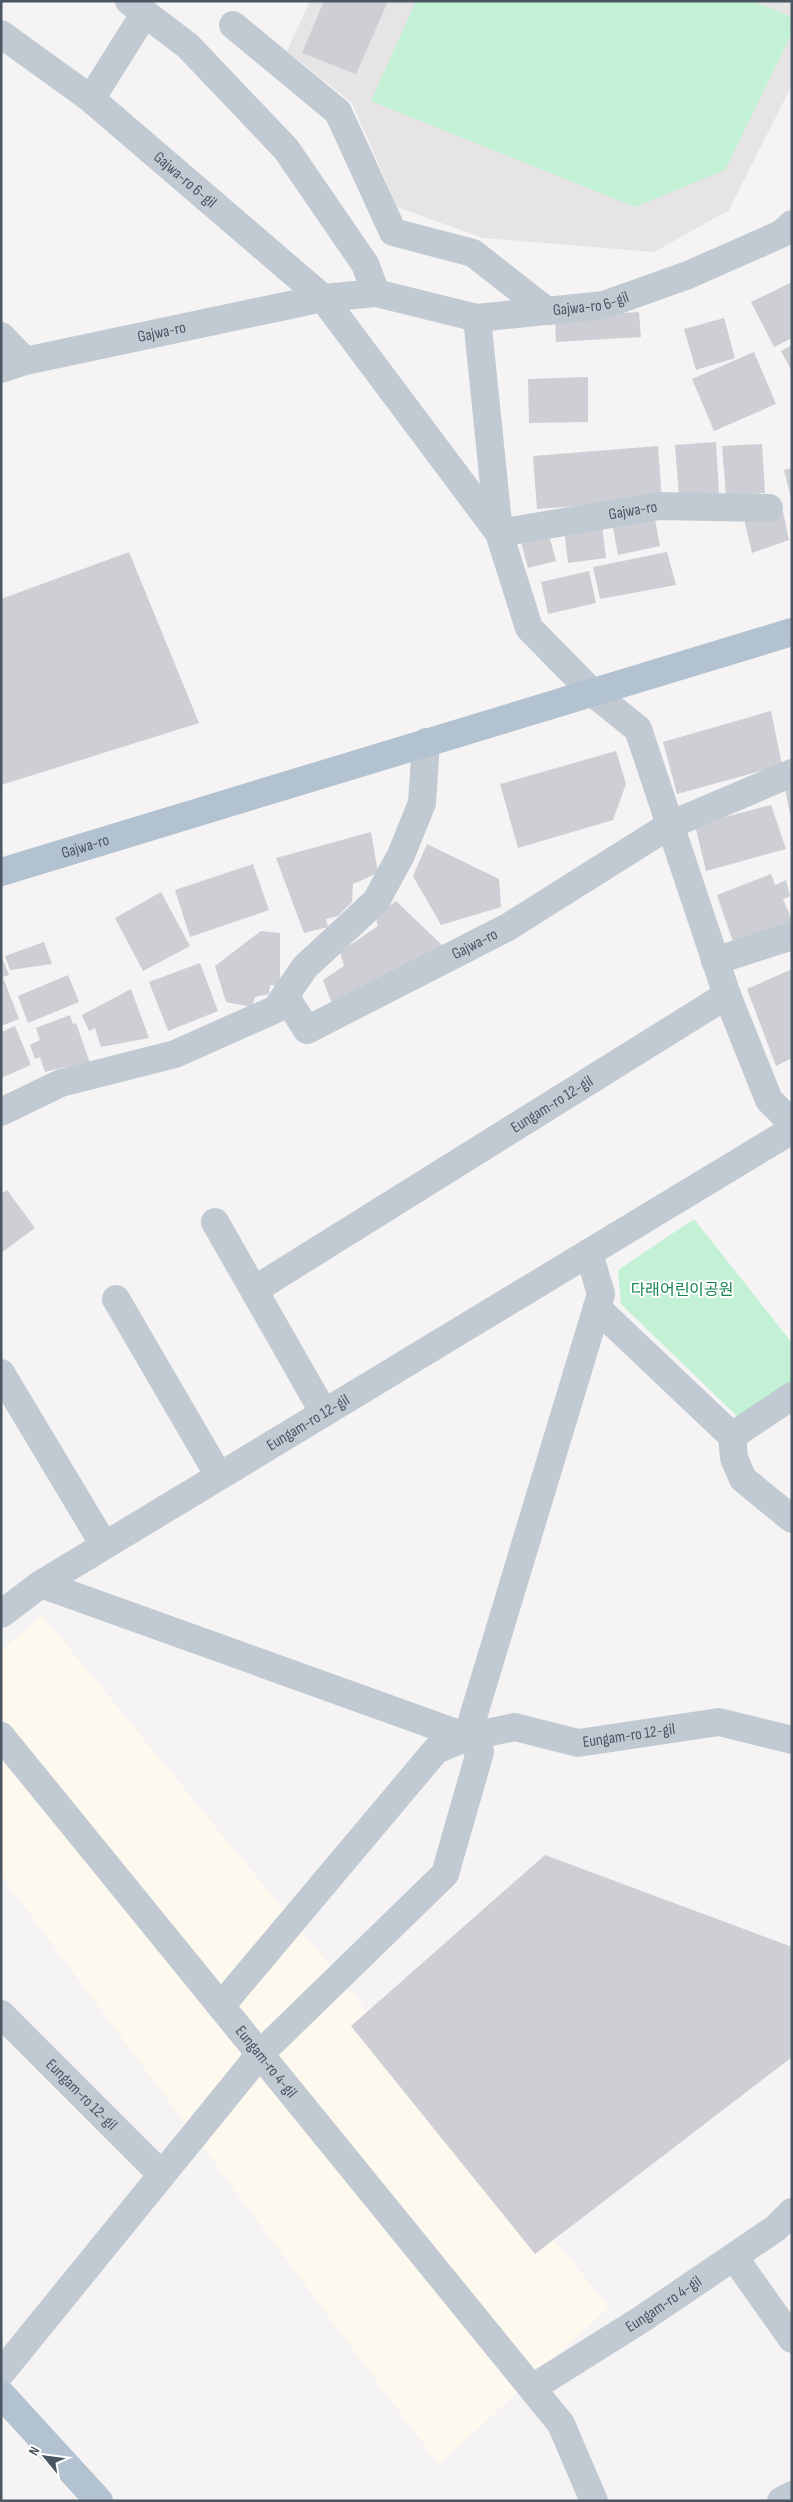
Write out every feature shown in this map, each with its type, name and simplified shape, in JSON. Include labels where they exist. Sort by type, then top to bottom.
[{"type":"main road","name":"Gajwa-ro","points":[[1,872],[792,632]]},
{"type":"main road","points":[[1,2394],[98,2501]]},
{"type":"street","points":[[91,99],[137,7],[188,46],[286,149],[365,264],[376,293]]},
{"type":"street","points":[[233,25],[338,112],[393,232],[473,253],[547,311]]},
{"type":"street","name":"Gajwa-ro 6-gil","points":[[1,34],[91,99],[323,298],[376,293],[477,318],[604,305],[688,275],[781,234],[792,224]]},
{"type":"street","points":[[323,298],[499,533]]},
{"type":"street","name":"Gajwa-ro","points":[[13,365],[323,298]]},
{"type":"street","points":[[477,318],[499,533],[529,628],[592,692],[638,729],[727,995],[769,1100],[792,1123]]},
{"type":"street","points":[[1,336],[13,365]]},
{"type":"street","name":"Gajwa-ro","points":[[499,533],[659,506],[769,508]]},
{"type":"street","points":[[1,1112],[61,1083],[175,1054],[276,1009],[305,967],[376,901],[401,856],[422,803],[426,742]]},
{"type":"street","name":"Gajwa-ro","points":[[285,996],[307,1030],[508,928],[670,825],[792,773]]},
{"type":"street","points":[[715,961],[792,936]]},
{"type":"street","name":"Eungam-ro 12-gil","points":[[254,1290],[727,995]]},
{"type":"street","name":"Eungam-ro 12-gil","points":[[1,1614],[41,1584],[104,1545],[792,1130]]},
{"type":"street","points":[[215,1222],[324,1413]]},
{"type":"street","points":[[467,1737],[601,1294],[589,1253]]},
{"type":"street","points":[[116,1299],[219,1476]]},
{"type":"street","points":[[597,1308],[732,1436],[734,1458],[743,1479],[792,1519]]},
{"type":"street","points":[[1,1374],[104,1545]]},
{"type":"street","points":[[732,1436],[792,1396]]},
{"type":"street","points":[[1,2372],[260,2054],[445,1874],[480,1752],[467,1737],[41,1584]]},
{"type":"street","name":"Eungam-ro 12-gil","points":[[221,2006],[436,1750],[467,1737],[515,1727],[578,1743],[719,1722],[792,1740]]},
{"type":"street","name":"Eungam-ro 4-gil","points":[[1,1736],[560,2424],[594,2501]]},
{"type":"street","name":"Eungam-ro 12-gil","points":[[1,2014],[161,2174]]},
{"type":"street","name":"Eungam-ro 4-gil","points":[[532,2388],[642,2319],[734,2257],[776,2228],[792,2212]]},
{"type":"street","points":[[734,2257],[792,2339]]},
{"type":"street","points":[[781,2501],[792,2495]]},
{"type":"shaded area","points":[[310,1],[792,1],[792,85],[729,210],[654,252],[483,238],[397,207],[352,103],[287,51]]},
{"type":"shaded area","points":[[42,1615],[609,2307],[439,2465],[1,1875],[1,1651]]},
{"type":"green space","points":[[416,1],[752,1],[792,17],[792,33],[725,170],[635,207],[371,101]]},
{"type":"green space","name":"다래어린이공원","points":[[694,1219],[792,1343],[792,1386],[740,1419],[621,1304],[618,1270]]},
{"type":"building","points":[[324,1],[388,1],[356,74],[302,53]]},
{"type":"building","points":[[792,282],[792,338],[774,347],[751,302]]},
{"type":"building","points":[[639,312],[641,337],[556,342],[555,317]]},
{"type":"building","points":[[724,318],[735,358],[696,370],[684,329]]},
{"type":"building","points":[[792,345],[792,372],[781,351]]},
{"type":"building","points":[[754,352],[776,404],[714,431],[692,379]]},
{"type":"building","points":[[588,377],[588,422],[529,423],[528,379]]},
{"type":"building","points":[[716,442],[719,494],[679,497],[675,445]]},
{"type":"building","points":[[762,444],[765,493],[726,496],[722,446]]},
{"type":"building","points":[[658,446],[662,500],[537,509],[533,456]]},
{"type":"building","points":[[792,468],[792,498],[791,498],[784,470]]},
{"type":"building","points":[[783,512],[789,540],[752,553],[743,514]]},
{"type":"building","points":[[654,514],[660,546],[618,555],[612,522]]},
{"type":"building","points":[[602,525],[606,558],[568,563],[564,530]]},
{"type":"building","points":[[549,535],[556,561],[528,568],[521,542]]},
{"type":"building","points":[[129,552],[199,723],[1,785],[1,599]]},
{"type":"building","points":[[667,552],[676,585],[600,599],[593,567]]},
{"type":"building","points":[[589,571],[596,603],[548,614],[541,582]]},
{"type":"building","points":[[771,711],[782,765],[677,794],[663,742]]},
{"type":"building","points":[[616,751],[626,784],[613,820],[518,848],[500,784]]},
{"type":"building","points":[[792,782],[792,818],[791,818],[784,785]]},
{"type":"building","points":[[771,805],[786,849],[706,871],[695,825]]},
{"type":"building","points":[[371,832],[378,873],[353,884],[352,902],[338,916],[326,919],[328,927],[304,933],[276,858]]},
{"type":"building","points":[[427,844],[499,879],[501,907],[441,925],[413,876]]},
{"type":"building","points":[[253,864],[269,910],[190,937],[175,890]]},
{"type":"building","points":[[771,874],[775,885],[786,880],[790,896],[783,899],[792,920],[792,930],[735,948],[717,895]]},
{"type":"building","points":[[161,892],[190,946],[143,971],[115,918]]},
{"type":"building","points":[[396,901],[446,949],[332,1004],[323,980],[344,966],[340,952],[378,926],[375,916]]},
{"type":"building","points":[[261,931],[280,933],[280,986],[270,985],[269,994],[255,997],[252,1007],[226,1002],[215,966]]},
{"type":"building","points":[[44,942],[52,964],[10,970],[5,956]]},
{"type":"building","points":[[1,955],[9,975],[3,977],[19,1019],[1,1026]]},
{"type":"building","points":[[200,963],[218,1011],[168,1031],[149,982]]},
{"type":"building","points":[[792,969],[792,1058],[776,1066],[747,989]]},
{"type":"building","points":[[68,975],[79,1002],[28,1023],[18,996]]},
{"type":"building","points":[[131,989],[149,1038],[101,1047],[95,1028],[89,1031],[82,1015]]},
{"type":"building","points":[[70,1015],[73,1024],[76,1023],[90,1063],[67,1073],[65,1067],[45,1072],[40,1057],[35,1059],[30,1045],[40,1040],[36,1028]]},
{"type":"building","points":[[15,1026],[31,1065],[1,1078],[1,1032]]},
{"type":"building","points":[[7,1190],[35,1228],[1,1253],[1,1194]]},
{"type":"building","points":[[545,1855],[792,1947],[792,2057],[535,2254],[351,2026]]}]
